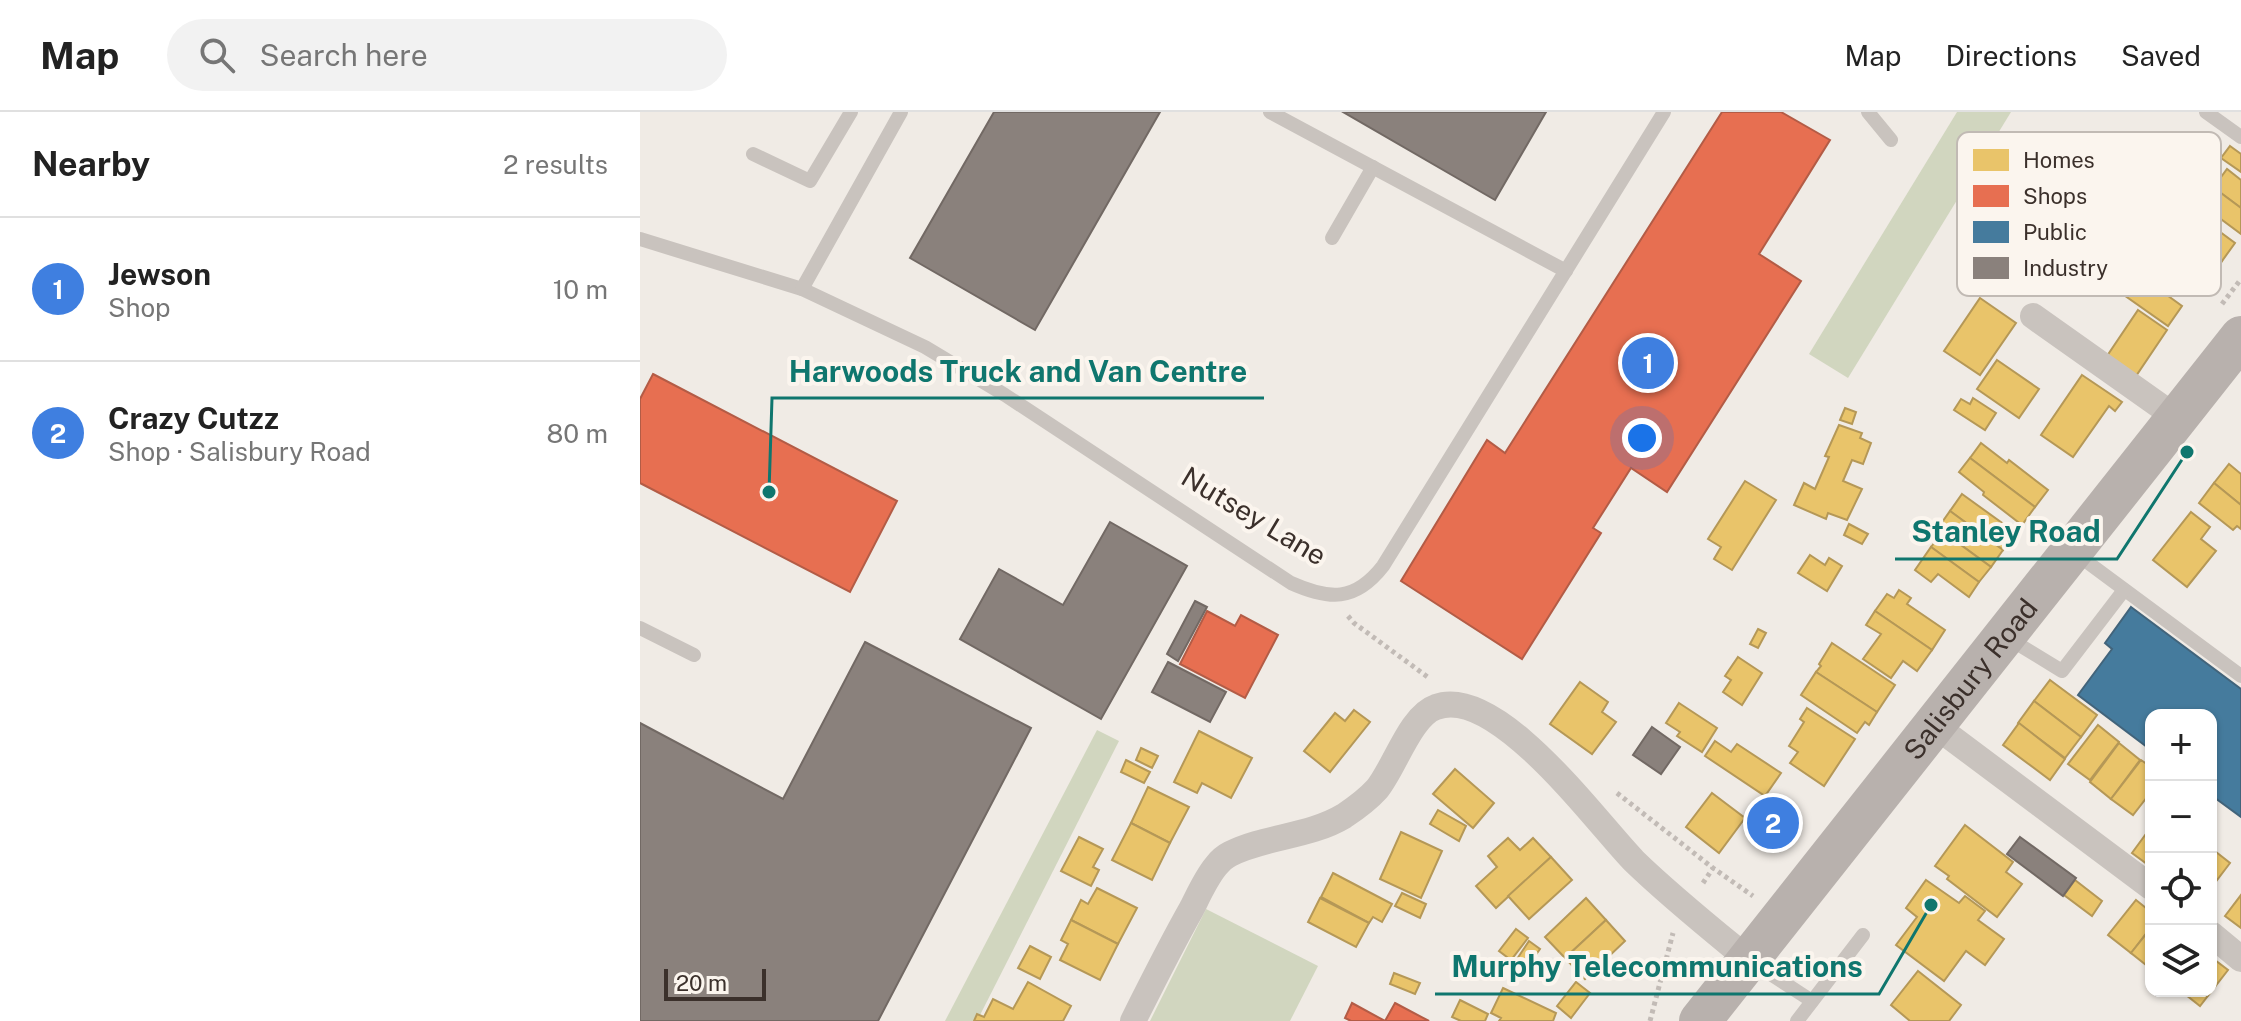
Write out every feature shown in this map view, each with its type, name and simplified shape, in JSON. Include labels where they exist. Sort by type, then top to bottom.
[{"type":"main road","name":"Salisbury Road","points":[[1700,1021],[2241,337]]},
{"type":"street","points":[[2033,316],[2177,418]]},
{"type":"street","points":[[1133,1021],[1218,862],[1234,852],[1329,824],[1345,815],[1376,789],[1425,713],[1447,704],[1475,709],[1512,732],[1551,768],[1635,861],[1749,960]]},
{"type":"street","points":[[1933,724],[2145,883]]},
{"type":"street","points":[[2217,939],[2241,959]]},
{"type":"lane","points":[[753,154],[810,181],[851,112]]},
{"type":"lane","points":[[802,289],[901,112]]},
{"type":"lane","points":[[1270,112],[1566,271]]},
{"type":"lane","points":[[1337,596],[1371,581],[1383,566],[1664,112]]},
{"type":"lane","points":[[1868,112],[1891,140]]},
{"type":"lane","points":[[2206,112],[2241,137]]},
{"type":"lane","points":[[1332,238],[1373,167]]},
{"type":"lane","name":"Nutsey Lane","points":[[640,239],[802,289],[925,347],[1005,395],[1291,583],[1308,591],[1337,596]]},
{"type":"lane","points":[[2072,550],[2241,676]]},
{"type":"lane","points":[[2004,635],[2062,671],[2124,590]]},
{"type":"lane","points":[[640,628],[694,655]]},
{"type":"lane","points":[[1797,1021],[1863,935]]},
{"type":"lane","points":[[1749,960],[1812,1001]]},
{"type":"path","name":"Nutsey Lane","points":[[1337,596],[1354,623],[1438,684],[1447,704]]},
{"type":"path","points":[[1609,787],[1713,868],[1783,917]]},
{"type":"green space","points":[[1957,112],[2011,112],[1999,132],[1957,132],[1957,200],[1848,378],[1809,354]]},
{"type":"green space","points":[[1097,730],[1119,741],[977,1021],[945,1021]]},
{"type":"green space","points":[[1206,909],[1318,966],[1290,1021],[1150,1021]]},
{"type":"building: Homes","points":[[2230,146],[2241,154],[2241,172],[2221,158]]},
{"type":"building: Homes","points":[[2227,169],[2241,180],[2241,208],[2221,193],[2221,177]]},
{"type":"building: Homes","points":[[2221,193],[2241,208],[2241,234],[2221,219]]},
{"type":"building: Homes","points":[[2221,233],[2235,243],[2221,260]]},
{"type":"building: Homes","points":[[2125,296],[2168,296],[2182,306],[2168,326]]},
{"type":"building: Homes","points":[[1980,298],[2016,323],[1980,375],[1944,351]]},
{"type":"building: Homes","points":[[2138,310],[2167,330],[2136,376],[2107,356]]},
{"type":"building: Homes","points":[[1997,360],[2039,389],[2019,418],[1977,389]]},
{"type":"building: Homes","points":[[2082,375],[2122,402],[2115,411],[2109,406],[2073,457],[2041,435]]},
{"type":"building: Homes","points":[[1973,398],[1996,413],[1985,430],[1954,410],[1961,399],[1970,404]]},
{"type":"building: Homes","points":[[1845,408],[1856,412],[1852,424],[1840,420]]},
{"type":"building: Homes","points":[[1839,425],[1862,433],[1860,438],[1871,443],[1863,464],[1852,460],[1843,481],[1862,489],[1847,520],[1828,513],[1826,519],[1794,505],[1804,483],[1815,489]]},
{"type":"building: Homes","points":[[1981,443],[2048,490],[2035,507],[1970,458]]},
{"type":"building: Homes","points":[[1970,458],[2035,507],[2022,525],[1959,472]]},
{"type":"building: Homes","points":[[2229,464],[2241,474],[2241,505],[2214,483]]},
{"type":"building: Homes","points":[[1745,481],[1776,500],[1732,570],[1714,559],[1721,547],[1708,539]]},
{"type":"building: Homes","points":[[2214,483],[2241,505],[2241,529],[2237,526],[2233,530],[2199,503]]},
{"type":"building: Homes","points":[[1962,494],[2016,533],[2003,550],[1950,511]]},
{"type":"building: Homes","points":[[1950,511],[2003,550],[1991,567],[1938,528]]},
{"type":"building: Homes","points":[[2191,512],[2210,527],[2201,539],[2216,551],[2187,587],[2153,560]]},
{"type":"building: Homes","points":[[1849,524],[1868,534],[1862,544],[1844,535]]},
{"type":"building: Homes","points":[[1943,532],[1991,567],[1979,582],[1931,547]]},
{"type":"building: Homes","points":[[1931,547],[1979,582],[1969,597],[1938,574],[1931,582],[1915,570]]},
{"type":"building: Homes","points":[[1810,555],[1825,565],[1829,558],[1842,566],[1827,591],[1798,573]]},
{"type":"building: Homes","points":[[1899,590],[1911,598],[1907,604],[1945,630],[1932,650],[1875,611],[1887,594],[1894,598]]},
{"type":"building: Homes","points":[[1875,611],[1932,650],[1917,671],[1903,661],[1891,678],[1863,659],[1881,634],[1866,625]]},
{"type":"building: Homes","points":[[1758,629],[1766,633],[1758,648],[1750,644]]},
{"type":"building: Homes","points":[[1832,643],[1895,685],[1877,712],[1816,672]]},
{"type":"building: Homes","points":[[1738,657],[1762,673],[1742,705],[1723,692],[1731,680],[1725,676]]},
{"type":"building: Homes","points":[[1816,672],[1877,712],[1869,725],[1865,722],[1857,733],[1801,695]]},
{"type":"building: Homes","points":[[2050,680],[2097,715],[2081,737],[2034,701]]},
{"type":"building: Homes","points":[[1580,682],[1608,702],[1602,712],[1616,722],[1592,754],[1550,724]]},
{"type":"building: Homes","points":[[2034,701],[2081,737],[2065,758],[2018,723]]},
{"type":"building: Homes","points":[[1679,703],[1717,728],[1702,752],[1677,736],[1680,732],[1666,723]]},
{"type":"building: Homes","points":[[1807,708],[1855,739],[1824,786],[1790,763],[1798,752],[1789,746],[1804,722],[1800,719]]},
{"type":"building: Homes","points":[[1354,710],[1370,722],[1330,772],[1304,751],[1335,713],[1345,721]]},
{"type":"building: Homes","points":[[2019,723],[2065,759],[2050,780],[2003,745]]},
{"type":"building: Homes","points":[[2098,725],[2119,742],[2090,780],[2068,764]]},
{"type":"building: Homes","points":[[1199,731],[1252,758],[1231,798],[1202,783],[1197,793],[1174,782]]},
{"type":"building: Homes","points":[[1715,741],[1731,752],[1737,744],[1781,773],[1765,796],[1705,756]]},
{"type":"building: Homes","points":[[2119,743],[2140,760],[2111,799],[2090,782]]},
{"type":"building: Homes","points":[[1141,748],[1158,756],[1152,768],[1136,760]]},
{"type":"building: Homes","points":[[1126,760],[1150,772],[1144,783],[1121,772]]},
{"type":"building: Homes","points":[[2141,760],[2145,763],[2145,800],[2133,815],[2111,799]]},
{"type":"building: Homes","points":[[1455,769],[1494,803],[1473,828],[1433,794]]},
{"type":"building: Homes","points":[[1148,787],[1189,807],[1170,843],[1131,823]]},
{"type":"building: Homes","points":[[1712,793],[1745,818],[1719,853],[1686,827]]},
{"type":"building: Homes","points":[[1438,810],[1466,826],[1459,841],[1430,824]]},
{"type":"building: Homes","points":[[1131,823],[1170,843],[1152,880],[1112,860]]},
{"type":"building: Homes","points":[[1965,825],[2013,862],[2006,872],[2022,884],[1997,917],[1947,879],[1949,876],[1935,866]]},
{"type":"building: Homes","points":[[1401,832],[1442,851],[1421,898],[1380,879]]},
{"type":"building: Homes","points":[[2145,835],[2145,863],[2132,853]]},
{"type":"building: Homes","points":[[1079,837],[1103,849],[1093,867],[1099,870],[1091,886],[1061,871]]},
{"type":"building: Homes","points":[[1508,838],[1520,850],[1533,838],[1551,857],[1496,908],[1476,886],[1497,867],[1488,856]]},
{"type":"building: Homes","points":[[2217,853],[2230,863],[2217,880]]},
{"type":"building: Homes","points":[[1551,857],[1572,880],[1529,919],[1508,896]]},
{"type":"building: Homes","points":[[1333,873],[1392,904],[1382,922],[1373,917],[1369,923],[1321,897]]},
{"type":"building: Homes","points":[[1926,880],[1959,903],[1965,896],[1985,911],[1978,920],[2004,939],[1985,965],[1966,951],[1944,981],[1896,945],[1917,917],[1906,908]]},
{"type":"building: Homes","points":[[2075,880],[2102,901],[2092,916],[2064,895]]},
{"type":"building: Homes","points":[[1097,888],[1137,908],[1118,944],[1071,920],[1081,900],[1088,904]]},
{"type":"building: Homes","points":[[1402,893],[1426,904],[1420,918],[1395,906]]},
{"type":"building: Homes","points":[[2241,895],[2241,928],[2225,916]]},
{"type":"building: Homes","points":[[1320,898],[1369,923],[1356,947],[1308,922]]},
{"type":"building: Homes","points":[[1586,898],[1606,920],[1565,958],[1545,937]]},
{"type":"building: Homes","points":[[2136,900],[2145,907],[2145,935],[2131,953],[2108,935]]},
{"type":"building: Homes","points":[[1071,920],[1118,944],[1100,980],[1060,960],[1068,944],[1061,940]]},
{"type":"building: Homes","points":[[1606,920],[1625,941],[1585,979],[1565,958]]},
{"type":"building: Homes","points":[[1516,929],[1528,938],[1511,960],[1499,951]]},
{"type":"building: Homes","points":[[2145,936],[2145,964],[2131,953]]},
{"type":"building: Homes","points":[[1529,941],[1540,949],[1525,970],[1515,962]]},
{"type":"building: Homes","points":[[1030,946],[1051,957],[1040,979],[1018,968]]},
{"type":"building: Homes","points":[[2217,962],[2228,970],[2217,984]]},
{"type":"building: Homes","points":[[1918,971],[1961,1005],[1949,1021],[1910,1021],[1891,1005]]},
{"type":"building: Homes","points":[[1394,973],[1420,983],[1415,994],[1390,984]]},
{"type":"building: Homes","points":[[1028,982],[1071,1006],[1063,1021],[974,1021],[977,1014],[984,1017],[993,999],[1013,1009]]},
{"type":"building: Homes","points":[[1576,982],[1590,993],[1571,1018],[1557,1006]]},
{"type":"building: Homes","points":[[1503,988],[1556,1013],[1553,1021],[1499,1021],[1501,1018],[1491,1013]]},
{"type":"building: Homes","points":[[2189,997],[2207,997],[2200,1006]]},
{"type":"building: Homes","points":[[1460,1000],[1488,1014],[1485,1021],[1461,1021],[1452,1017]]},
{"type":"building: Shops","points":[[1722,112],[1781,112],[1830,140],[1759,254],[1801,281],[1667,492],[1631,468],[1593,528],[1601,533],[1522,659],[1401,581],[1487,440],[1505,453]]},
{"type":"building: Shops","points":[[653,374],[897,501],[850,592],[640,483],[640,399]]},
{"type":"building: Shops","points":[[1207,611],[1235,626],[1241,615],[1278,635],[1245,698],[1180,664]]},
{"type":"building: Shops","points":[[1761,799],[1792,821],[1778,841],[1747,819]]},
{"type":"building: Shops","points":[[1352,1003],[1385,1021],[1351,1021],[1345,1018]]},
{"type":"building: Shops","points":[[1395,1003],[1429,1021],[1385,1021]]},
{"type":"building: Public","points":[[2131,607],[2241,689],[2241,817],[2217,799],[2217,709],[2145,709],[2145,745],[2078,695],[2112,649],[2105,643]]},
{"type":"building: Industry","points":[[994,112],[1160,112],[1035,330],[910,258]]},
{"type":"building: Industry","points":[[1343,112],[1546,112],[1495,200]]},
{"type":"building: Industry","points":[[1110,522],[1187,566],[1101,719],[960,639],[999,569],[1063,605]]},
{"type":"building: Industry","points":[[1195,601],[1207,607],[1178,661],[1167,654]]},
{"type":"building: Industry","points":[[865,642],[1031,728],[878,1021],[640,1021],[640,723],[783,799]]},
{"type":"building: Industry","points":[[1168,662],[1226,692],[1210,722],[1152,692]]},
{"type":"building: Industry","points":[[1652,727],[1680,747],[1661,774],[1633,755]]},
{"type":"building: Industry","points":[[2020,837],[2076,878],[2063,896],[2007,854]]},
{"type":"place","name":"Jewson","points":[[1648,363]]},
{"type":"place","name":"Stanley Road","points":[[2187,452]]},
{"type":"place","name":"Harwoods Truck and Van Centre","points":[[769,492]]},
{"type":"place","name":"Crazy Cutzz","points":[[1773,823]]},
{"type":"place","name":"Murphy Telecommunications","points":[[1931,905]]}]
